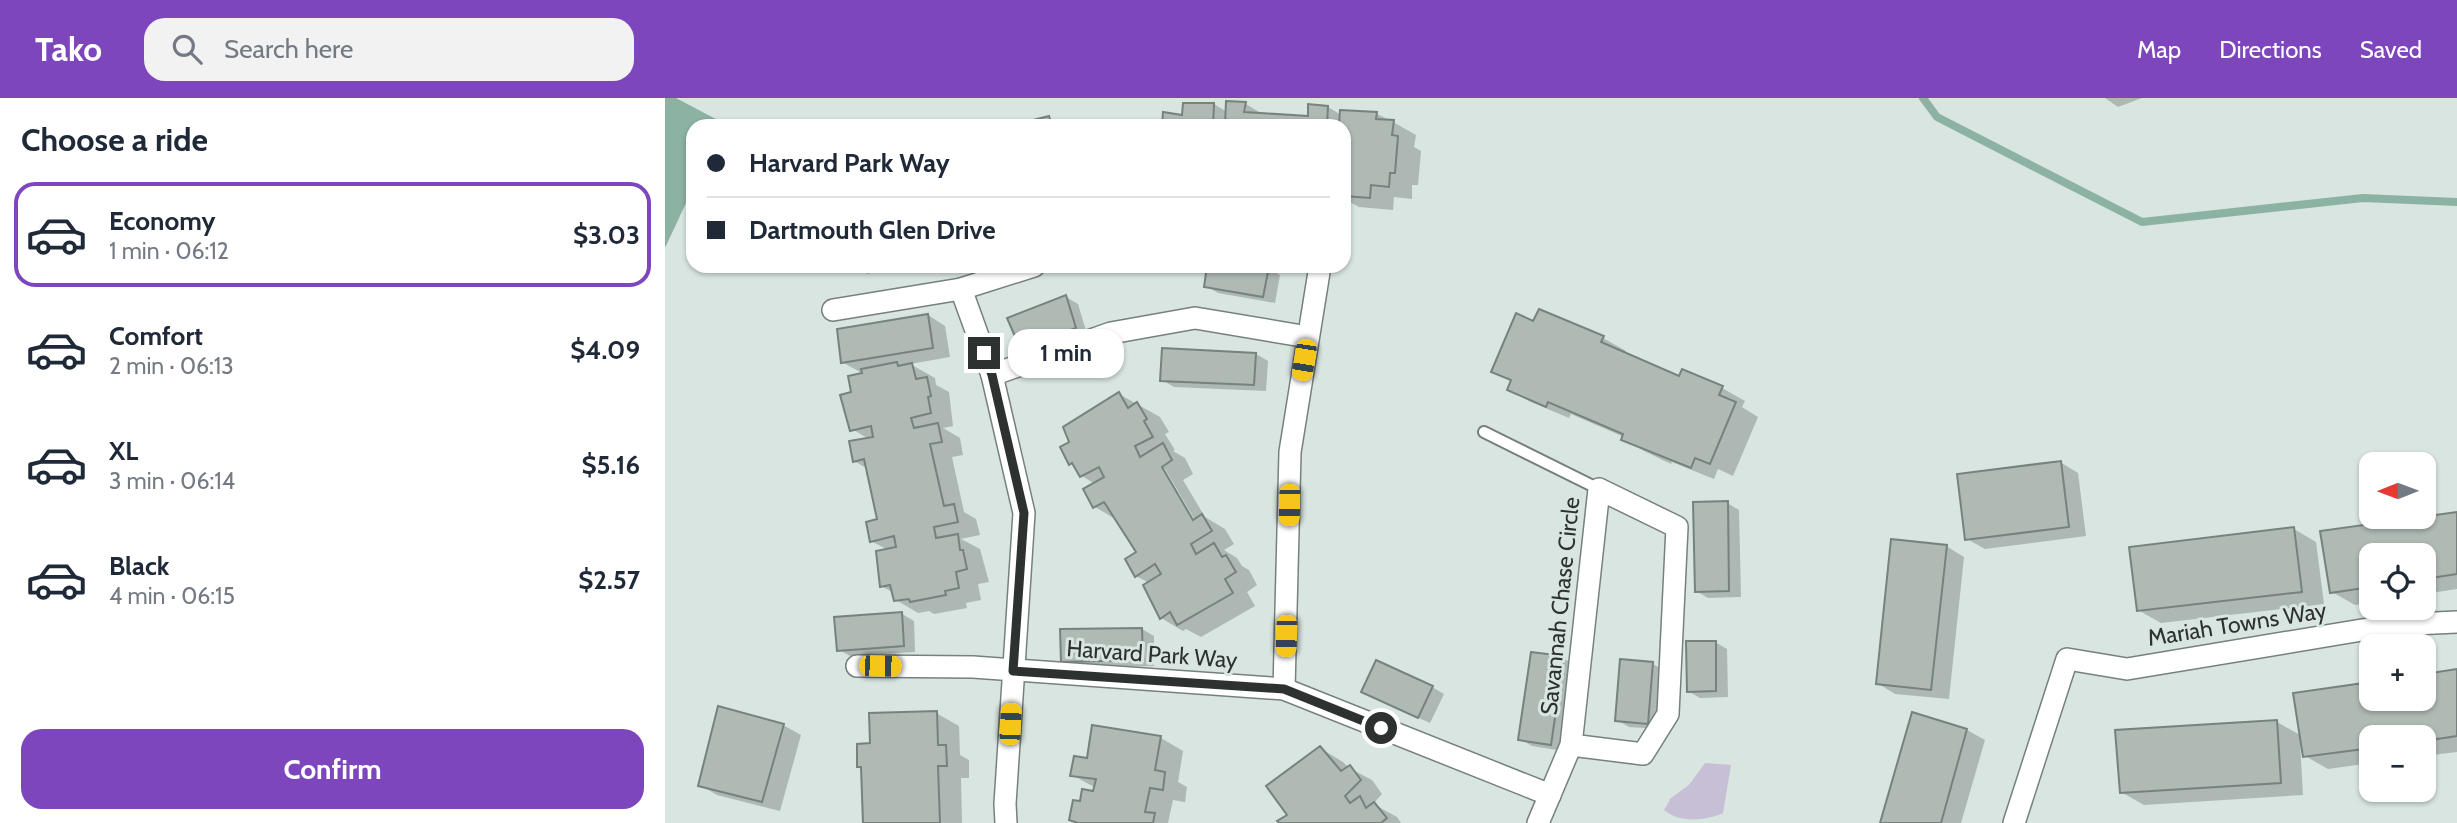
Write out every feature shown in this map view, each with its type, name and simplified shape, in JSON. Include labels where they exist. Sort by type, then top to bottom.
[{"type":"street","points":[[833,310],[961,289],[1012,273]]},
{"type":"street","points":[[1284,689],[1290,452],[1319,273]]},
{"type":"street","points":[[961,289],[992,375],[1024,513],[1006,823]]},
{"type":"street","points":[[992,375],[1111,333],[1195,318],[1308,337]]},
{"type":"street","name":"Savannah Chase Circle","points":[[1538,823],[1571,744],[1599,489],[1677,527],[1668,714],[1643,754],[1571,744]]},
{"type":"street","name":"Mariah Towns Way","points":[[2014,823],[2067,659],[2127,669],[2392,625],[2457,622]]},
{"type":"street","name":"Harvard Park Way","points":[[857,666],[974,667],[1284,689],[1550,795]]},
{"type":"lane","points":[[1484,432],[1599,489]]},
{"type":"shaded area","points":[[665,98],[676,98],[716,119],[686,119],[686,203],[665,248]]},
{"type":"shaded area","points":[[1705,763],[1731,765],[1723,813],[1708,818],[1685,819],[1664,810],[1671,798],[1689,785]]},
{"type":"building","points":[[1226,101],[1246,102],[1244,112],[1308,116],[1308,104],[1328,106],[1327,119],[1225,119]]},
{"type":"building","points":[[1183,103],[1214,103],[1213,119],[1162,119],[1163,112],[1182,115]]},
{"type":"building","points":[[1340,110],[1377,112],[1376,119],[1394,120],[1392,135],[1398,136],[1395,173],[1390,173],[1389,187],[1371,185],[1370,198],[1351,197],[1351,119],[1339,119]]},
{"type":"building","points":[[1206,273],[1268,273],[1263,297],[1204,287]]},
{"type":"building","points":[[1066,295],[1076,328],[1020,348],[1007,318]]},
{"type":"building","points":[[1539,309],[1604,336],[1601,342],[1679,376],[1682,369],[1723,386],[1719,395],[1736,402],[1710,464],[1695,458],[1691,468],[1621,440],[1623,434],[1548,402],[1546,407],[1507,390],[1511,380],[1491,372],[1516,313],[1533,321]]},
{"type":"building","points":[[928,314],[933,348],[841,363],[837,329]]},
{"type":"building","points":[[1162,348],[1256,353],[1254,385],[1160,381]]},
{"type":"building","points":[[897,362],[898,366],[912,363],[916,379],[927,377],[931,413],[911,418],[914,428],[938,423],[942,442],[930,444],[944,506],[954,504],[958,522],[934,527],[936,538],[958,534],[967,569],[956,572],[959,588],[945,591],[946,595],[910,602],[909,599],[894,601],[890,585],[880,587],[876,551],[896,547],[894,536],[870,542],[866,522],[877,519],[864,459],[853,462],[849,441],[873,437],[871,426],[850,431],[840,395],[851,392],[848,376],[862,373],[861,369]]},
{"type":"building","points":[[1119,392],[1128,408],[1137,402],[1153,437],[1135,446],[1140,457],[1163,443],[1172,460],[1162,467],[1193,520],[1202,514],[1212,531],[1191,544],[1196,554],[1214,543],[1222,557],[1226,555],[1236,572],[1225,579],[1233,593],[1177,625],[1170,612],[1160,619],[1143,585],[1161,574],[1155,564],[1135,577],[1125,559],[1136,552],[1104,502],[1093,508],[1083,489],[1104,477],[1099,467],[1080,477],[1072,463],[1069,465],[1060,447],[1069,442],[1063,427]]},
{"type":"building","points":[[2061,461],[2069,527],[1965,540],[1957,474]]},
{"type":"building","points":[[1728,501],[1729,591],[1695,592],[1693,502]]},
{"type":"building","points":[[2457,512],[2457,574],[2436,577],[2436,543],[2359,543],[2359,589],[2330,593],[2320,531],[2359,526],[2359,529],[2436,529],[2436,515]]},
{"type":"building","points":[[2294,527],[2302,592],[2137,611],[2129,547]]},
{"type":"building","points":[[1891,539],[1947,545],[1931,690],[1876,684]]},
{"type":"building","points":[[902,612],[904,646],[837,651],[834,617]]},
{"type":"building","points":[[1142,628],[1143,660],[1061,662],[1060,629]]},
{"type":"building","points":[[1686,641],[1716,641],[1716,691],[1687,692]]},
{"type":"building","points":[[1531,652],[1564,656],[1551,745],[1518,740]]},
{"type":"building","points":[[1620,659],[1653,662],[1648,724],[1615,721]]},
{"type":"building","points":[[1376,660],[1433,686],[1418,718],[1361,692]]},
{"type":"building","points":[[2457,669],[2457,736],[2436,739],[2436,725],[2359,725],[2359,750],[2303,757],[2293,693],[2359,684],[2359,711],[2436,711],[2436,672]]},
{"type":"building","points":[[718,706],[784,724],[762,802],[698,786]]},
{"type":"building","points":[[937,711],[938,745],[946,745],[947,766],[938,766],[940,823],[863,823],[861,767],[857,767],[857,744],[870,743],[869,713]]},
{"type":"building","points":[[1912,712],[1967,729],[1941,823],[1880,823]]},
{"type":"building","points":[[2277,720],[2281,783],[2120,793],[2115,730]]},
{"type":"building","points":[[1092,725],[1161,736],[1155,770],[1165,772],[1163,790],[1150,788],[1145,812],[1155,813],[1153,823],[1078,823],[1069,820],[1073,800],[1080,801],[1082,789],[1093,791],[1096,779],[1070,776],[1074,756],[1087,758]]},
{"type":"building","points":[[1320,746],[1341,771],[1350,765],[1361,780],[1345,796],[1350,803],[1360,796],[1366,808],[1374,802],[1387,818],[1381,823],[1277,821],[1287,815],[1266,786]]},
{"type":"waterway","points":[[1923,98],[1937,117],[2142,222],[2363,198],[2457,202]]},
{"type":"route","points":[[984,353],[992,375],[1024,513],[1013,671],[1284,689],[1381,728]]}]
